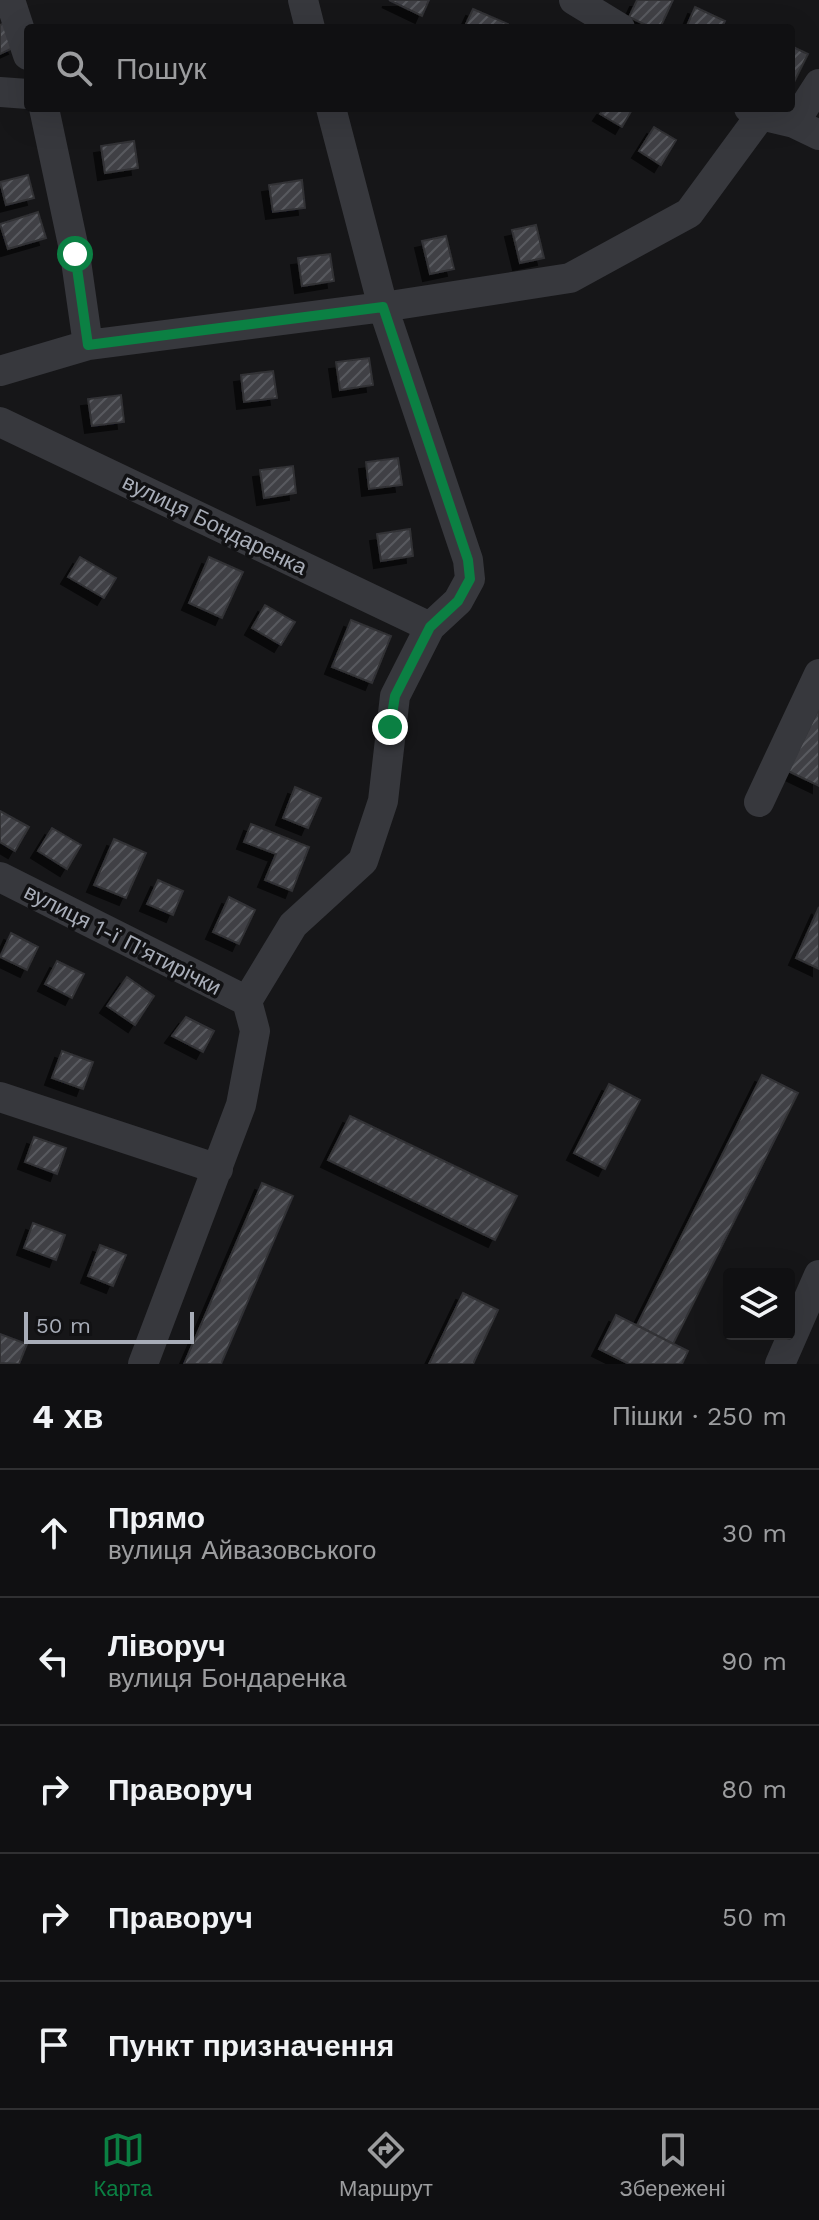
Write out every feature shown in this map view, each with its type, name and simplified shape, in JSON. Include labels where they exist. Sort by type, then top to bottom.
[{"type":"street","points":[[10,0],[24,43]]},
{"type":"street","points":[[303,0],[309,24]]},
{"type":"street","points":[[574,0],[613,24]]},
{"type":"street","points":[[0,371],[88,345],[383,307],[570,278],[689,213],[755,112],[807,129],[819,84]]},
{"type":"street","points":[[0,92],[24,94]]},
{"type":"street","points":[[45,112],[75,254],[88,345]]},
{"type":"street","points":[[143,1364],[241,1105],[255,1031],[247,1001],[293,925],[345,881],[363,861],[383,801],[395,696],[430,627],[458,601],[470,579],[468,560],[383,307],[332,112]]},
{"type":"street","name":"вулиця Бондаренка","points":[[0,422],[430,627]]},
{"type":"street","points":[[759,802],[819,674]]},
{"type":"street","name":"вулиця 1-ї П'ятирічки","points":[[0,877],[247,1001]]},
{"type":"street","points":[[0,1097],[218,1169]]},
{"type":"street","points":[[780,1364],[819,1275]]},
{"type":"building","points":[[389,0],[429,0],[422,16]]},
{"type":"building","points":[[637,0],[673,0],[662,24],[644,24],[629,17]]},
{"type":"building","points":[[695,7],[725,21],[724,24],[688,24]]},
{"type":"building","points":[[473,9],[508,24],[466,24]]},
{"type":"building","points":[[4,23],[15,47],[0,54],[0,25]]},
{"type":"building","points":[[795,48],[808,54],[795,80]]},
{"type":"building","points":[[601,112],[631,112],[622,127],[600,114]]},
{"type":"building","points":[[654,127],[676,140],[661,165],[639,151]]},
{"type":"building","points":[[134,141],[138,168],[105,173],[101,146]]},
{"type":"building","points":[[28,175],[34,198],[6,205],[0,182]]},
{"type":"building","points":[[302,180],[305,208],[273,212],[269,185]]},
{"type":"building","points":[[38,212],[46,238],[8,249],[0,224]]},
{"type":"building","points":[[536,225],[544,258],[520,263],[512,230]]},
{"type":"building","points":[[446,236],[454,269],[430,274],[422,241]]},
{"type":"building","points":[[330,254],[334,281],[302,286],[298,258]]},
{"type":"building","points":[[369,358],[373,385],[340,390],[336,362]]},
{"type":"building","points":[[273,371],[277,398],[244,402],[241,375]]},
{"type":"building","points":[[121,395],[124,422],[92,426],[88,399]]},
{"type":"building","points":[[398,458],[402,485],[369,489],[366,462]]},
{"type":"building","points":[[293,466],[296,493],[264,498],[260,470]]},
{"type":"building","points":[[410,529],[413,556],[381,561],[377,534]]},
{"type":"building","points":[[80,557],[116,578],[104,598],[68,577]]},
{"type":"building","points":[[209,557],[243,572],[222,618],[189,603]]},
{"type":"building","points":[[265,605],[295,622],[281,645],[252,628]]},
{"type":"building","points":[[351,620],[391,636],[372,683],[332,667]]},
{"type":"building","points":[[819,708],[819,786],[788,771]]},
{"type":"building","points":[[295,787],[321,798],[308,828],[283,818]]},
{"type":"building","points":[[0,811],[29,827],[15,851],[0,842]]},
{"type":"building","points":[[251,824],[309,847],[292,891],[265,880],[276,854],[244,842]]},
{"type":"building","points":[[52,828],[81,845],[67,869],[38,851]]},
{"type":"building","points":[[114,839],[146,853],[126,898],[94,885]]},
{"type":"building","points":[[158,880],[183,891],[173,915],[147,904]]},
{"type":"building","points":[[229,897],[255,910],[239,944],[213,932]]},
{"type":"building","points":[[819,907],[819,969],[796,958]]},
{"type":"building","points":[[11,933],[38,947],[27,970],[0,957]]},
{"type":"building","points":[[57,961],[84,974],[72,998],[45,984]]},
{"type":"building","points":[[127,977],[154,996],[135,1025],[107,1006]]},
{"type":"building","points":[[186,1017],[214,1031],[203,1052],[172,1036]]},
{"type":"building","points":[[62,1051],[93,1062],[83,1089],[52,1078]]},
{"type":"building","points":[[762,1075],[798,1093],[673,1344],[637,1325]]},
{"type":"building","points":[[609,1084],[640,1100],[605,1169],[574,1153]]},
{"type":"building","points":[[350,1116],[517,1196],[495,1240],[328,1160]]},
{"type":"building","points":[[34,1137],[66,1148],[57,1174],[25,1162]]},
{"type":"building","points":[[262,1183],[293,1196],[221,1364],[184,1364]]},
{"type":"building","points":[[33,1223],[65,1235],[56,1260],[24,1248]]},
{"type":"building","points":[[100,1245],[126,1255],[113,1286],[88,1276]]},
{"type":"building","points":[[463,1293],[498,1310],[473,1364],[429,1364]]},
{"type":"building","points":[[616,1315],[688,1351],[682,1364],[629,1364],[599,1349]]},
{"type":"building","points":[[0,1334],[27,1344],[19,1364],[0,1363]]},
{"type":"route","points":[[75,254],[88,345],[383,307],[468,560],[470,579],[458,601],[430,627],[395,696],[390,727]]}]
